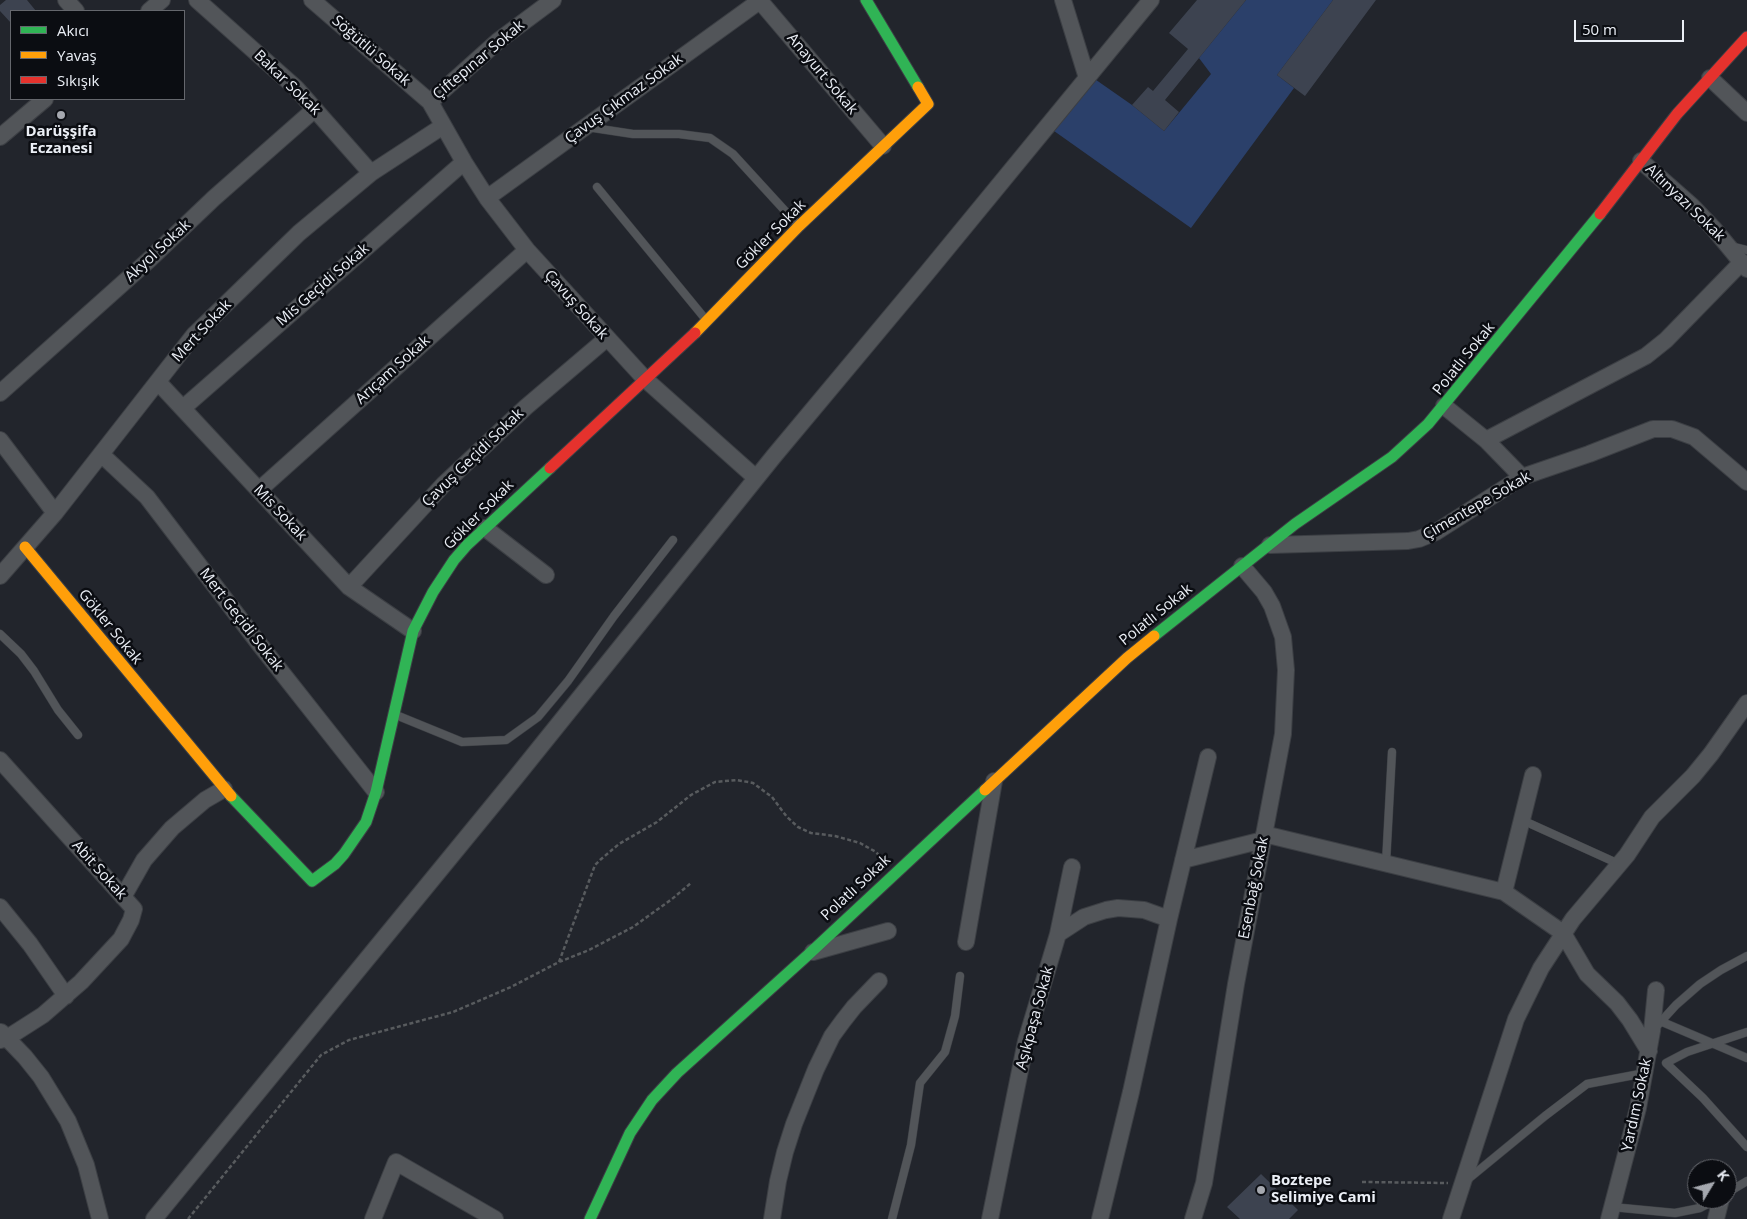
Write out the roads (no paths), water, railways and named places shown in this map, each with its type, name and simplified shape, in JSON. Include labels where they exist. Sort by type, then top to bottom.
[{"type":"street","points":[[66,0],[75,10]]},
{"type":"street","points":[[150,10],[162,0]]},
{"type":"street","name":"Bakar Sokak","points":[[197,0],[296,88],[371,173]]},
{"type":"street","name":"Söğütlü Sokak","points":[[312,0],[430,102]]},
{"type":"street","name":"Çiftepınar Sokak","points":[[430,102],[498,40],[553,0]]},
{"type":"street","name":"Anayurt Sokak","points":[[761,0],[883,146]]},
{"type":"street","name":"Çavuş Çıkmaz Sokak","points":[[487,198],[761,0]]},
{"type":"street","name":"Gökler Sokak","points":[[25,547],[224,789],[312,881],[335,864],[353,844],[366,822],[376,792],[413,631],[433,592],[466,545],[707,322],[799,226],[928,104],[866,0]]},
{"type":"street","points":[[1063,0],[1087,78]]},
{"type":"street","points":[[154,1219],[516,776],[756,478],[1151,0]]},
{"type":"street","name":"Polatlı Sokak","points":[[590,1219],[630,1133],[652,1100],[678,1072],[1127,658],[1192,604],[1314,510],[1354,485],[1392,457],[1428,424],[1587,231],[1677,114],[1747,37]]},
{"type":"street","points":[[1710,78],[1747,113]]},
{"type":"street","points":[[0,137],[45,100]]},
{"type":"street","name":"Çavuş Sokak","points":[[430,102],[487,198],[527,250],[645,379],[756,478]]},
{"type":"street","name":"Akyol Sokak","points":[[0,393],[150,259],[214,198],[315,109]]},
{"type":"street","name":"Mert Sokak","points":[[0,576],[55,513],[200,329],[299,233],[371,173],[443,126]]},
{"type":"street","name":"Altınyazı Sokak","points":[[1641,161],[1692,206],[1728,246],[1745,260]]},
{"type":"street","name":"Mis Geçidi Sokak","points":[[182,408],[464,162]]},
{"type":"street","name":"Arıçam Sokak","points":[[259,490],[527,250]]},
{"type":"street","points":[[1486,440],[1636,362],[1655,350],[1745,260]]},
{"type":"street","name":"Çavuş Geçidi Sokak","points":[[350,587],[458,471],[526,407],[606,338]]},
{"type":"street","name":"Mis Sokak","points":[[158,382],[350,587],[413,631]]},
{"type":"street","points":[[1444,406],[1486,440],[1522,477]]},
{"type":"street","name":"Çimentepe Sokak","points":[[1270,545],[1408,541],[1419,539],[1436,532],[1522,477],[1588,454],[1644,431],[1662,428],[1680,430],[1694,437],[1747,482]]},
{"type":"street","points":[[0,440],[55,513]]},
{"type":"street","name":"Mert Geçidi Sokak","points":[[101,454],[147,497],[376,792]]},
{"type":"street","points":[[486,528],[546,575]]},
{"type":"street","name":"Esenbağ Sokak","points":[[1193,1219],[1204,1183],[1236,984],[1283,734],[1286,702],[1286,653],[1283,637],[1272,606],[1264,592],[1242,566]]},
{"type":"street","points":[[1451,1219],[1516,1019],[1541,968],[1563,933],[1619,864],[1652,817],[1693,776],[1747,703]]},
{"type":"street","points":[[1100,1219],[1208,757]]},
{"type":"street","name":"Abit Sokak","points":[[0,760],[134,909],[126,929],[115,947],[66,996],[43,1015],[2,1037]]},
{"type":"street","points":[[1504,892],[1533,775]]},
{"type":"street","points":[[966,942],[994,781]]},
{"type":"street","points":[[123,897],[144,860],[167,833],[188,813],[224,789]]},
{"type":"street","points":[[1183,860],[1264,837],[1386,863],[1504,892],[1563,933],[1587,974],[1617,1003],[1630,1020],[1648,1051]]},
{"type":"street","name":"Aşıkpaşa Sokak","points":[[990,1219],[1026,1041],[1058,934],[1072,867]]},
{"type":"street","points":[[0,908],[30,944],[66,996]]},
{"type":"street","points":[[1058,934],[1084,917],[1118,908],[1144,910],[1169,919]]},
{"type":"street","points":[[808,954],[888,931]]},
{"type":"street","points":[[772,1219],[785,1152],[804,1096],[816,1069],[832,1036],[854,1007],[879,981]]},
{"type":"street","name":"Yardım Sokak","points":[[1611,1213],[1638,1108],[1648,1051],[1656,1026],[1656,990]]},
{"type":"street","points":[[2,1037],[41,1077],[68,1121],[86,1165],[100,1219]]},
{"type":"street","points":[[373,1219],[396,1162],[495,1219]]},
{"type":"lane","points":[[585,127],[633,134],[679,134],[710,138],[733,154],[799,226]]},
{"type":"lane","points":[[597,187],[707,322]]},
{"type":"lane","points":[[394,714],[462,742],[506,740],[538,717],[568,681],[614,616],[673,540]]},
{"type":"lane","points":[[0,634],[21,654],[58,710],[78,735]]},
{"type":"lane","points":[[1386,863],[1392,752]]},
{"type":"lane","points":[[1522,820],[1619,864]]},
{"type":"lane","points":[[1747,956],[1700,984],[1656,1026],[1713,1042],[1747,1058]]},
{"type":"lane","points":[[892,1219],[911,1145],[920,1083],[945,1052],[955,1016],[960,976]]},
{"type":"lane","points":[[1747,1032],[1713,1042],[1666,1063],[1708,1104],[1747,1147]]},
{"type":"lane","points":[[1464,1183],[1587,1084],[1645,1072]]},
{"type":"lane","points":[[1611,1213],[1675,1213],[1695,1209]]},
{"type":"place","name":"Darüşşifa Eczanesi","points":[[61,115]]},
{"type":"place","name":"Boztepe Selimiye Cami","points":[[1261,1190]]}]
